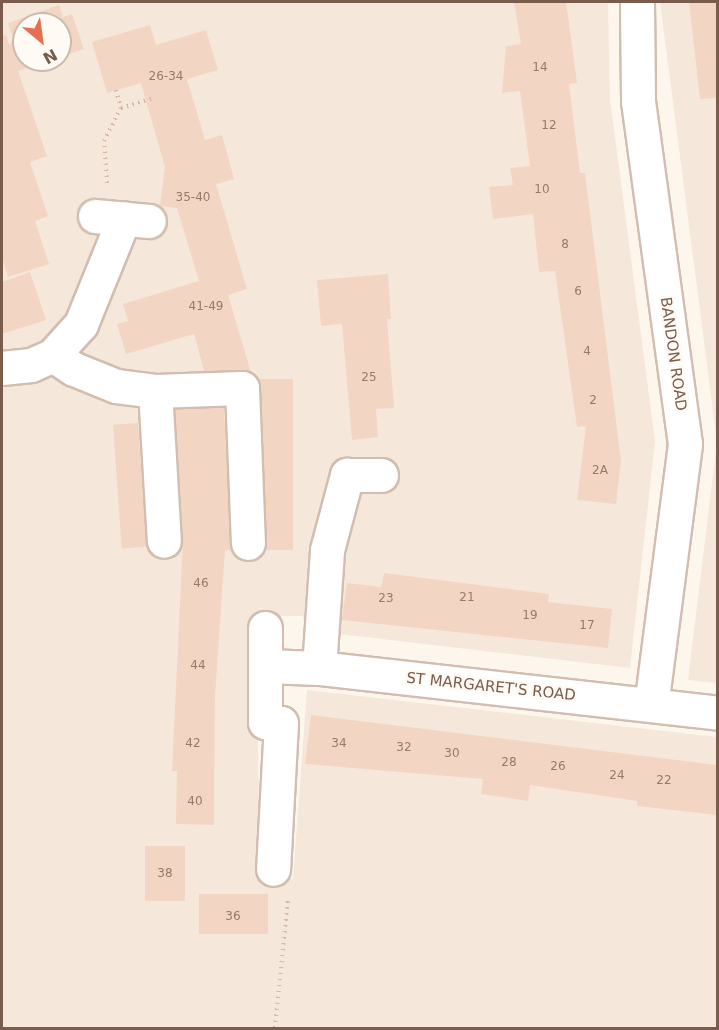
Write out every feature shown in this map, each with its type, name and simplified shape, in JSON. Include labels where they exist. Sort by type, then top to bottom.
[{"type":"street","name":"BANDON ROAD","points":[[637,2],[638,100],[685,444],[651,705]]},
{"type":"street","points":[[2,368],[31,365],[53,355],[81,324],[120,218]]},
{"type":"street","points":[[53,355],[74,369],[116,386],[155,391],[242,388],[248,543]]},
{"type":"street","points":[[155,391],[164,541]]},
{"type":"street","points":[[319,668],[327,550],[347,475],[381,475]]},
{"type":"street","points":[[265,628],[265,722],[281,723],[273,869]]},
{"type":"street","name":"ST MARGARET'S ROAD","points":[[265,666],[319,668],[717,713]]},
{"type":"path","points":[[116,90],[121,108],[104,141],[120,218]]},
{"type":"path","points":[[121,108],[153,98]]},
{"type":"shaded area","points":[[2,2],[608,2],[610,99],[655,441],[630,668],[305,630],[303,616],[256,616],[260,877],[293,879],[307,690],[717,737],[717,1028],[2,1028]]},
{"type":"shaded area","points":[[660,2],[717,2],[717,442]]},
{"type":"shaded area","points":[[717,442],[717,683],[688,680]]},
{"type":"building","points":[[514,2],[566,2],[577,83],[569,84],[580,173],[585,173],[621,461],[616,504],[577,500],[586,426],[577,427],[555,271],[539,272],[533,214],[493,219],[489,187],[513,185],[510,168],[530,166],[520,91],[502,93],[506,46],[521,44]]},
{"type":"building","points":[[689,2],[717,2],[717,98],[700,99]]},
{"type":"building","points":[[59,5],[61,12],[39,12]]},
{"type":"building","points":[[72,14],[84,49],[72,53]]},
{"type":"building","points":[[12,22],[12,36],[8,23]]},
{"type":"building","points":[[150,25],[156,45],[206,30],[218,70],[187,79],[205,140],[222,135],[234,179],[216,184],[247,289],[228,295],[251,372],[204,371],[194,334],[126,354],[117,324],[128,321],[123,304],[199,281],[177,208],[160,206],[165,167],[141,83],[107,93],[92,42]]},
{"type":"building","points":[[6,35],[9,44],[12,43],[12,72],[18,72],[47,156],[30,162],[48,216],[35,221],[49,264],[8,277],[2,257],[2,36]]},
{"type":"building","points":[[30,272],[46,320],[2,334],[2,282]]},
{"type":"building","points":[[388,274],[391,319],[387,319],[394,408],[376,409],[378,437],[352,440],[342,324],[321,326],[317,280]]},
{"type":"building","points":[[258,379],[293,379],[293,550],[258,550]]},
{"type":"building","points":[[224,407],[231,550],[225,550],[215,696],[214,825],[176,824],[177,771],[172,771],[183,540],[175,409]]},
{"type":"building","points":[[138,423],[147,547],[122,548],[113,425]]},
{"type":"building","points":[[384,573],[549,594],[548,602],[612,609],[608,648],[342,620],[347,583],[381,587]]},
{"type":"building","points":[[311,715],[717,765],[717,815],[637,806],[637,801],[530,785],[528,801],[481,794],[483,779],[305,764]]},
{"type":"building","points":[[145,846],[185,846],[185,901],[145,901]]},
{"type":"building","points":[[199,894],[268,894],[268,934],[199,934]]}]
